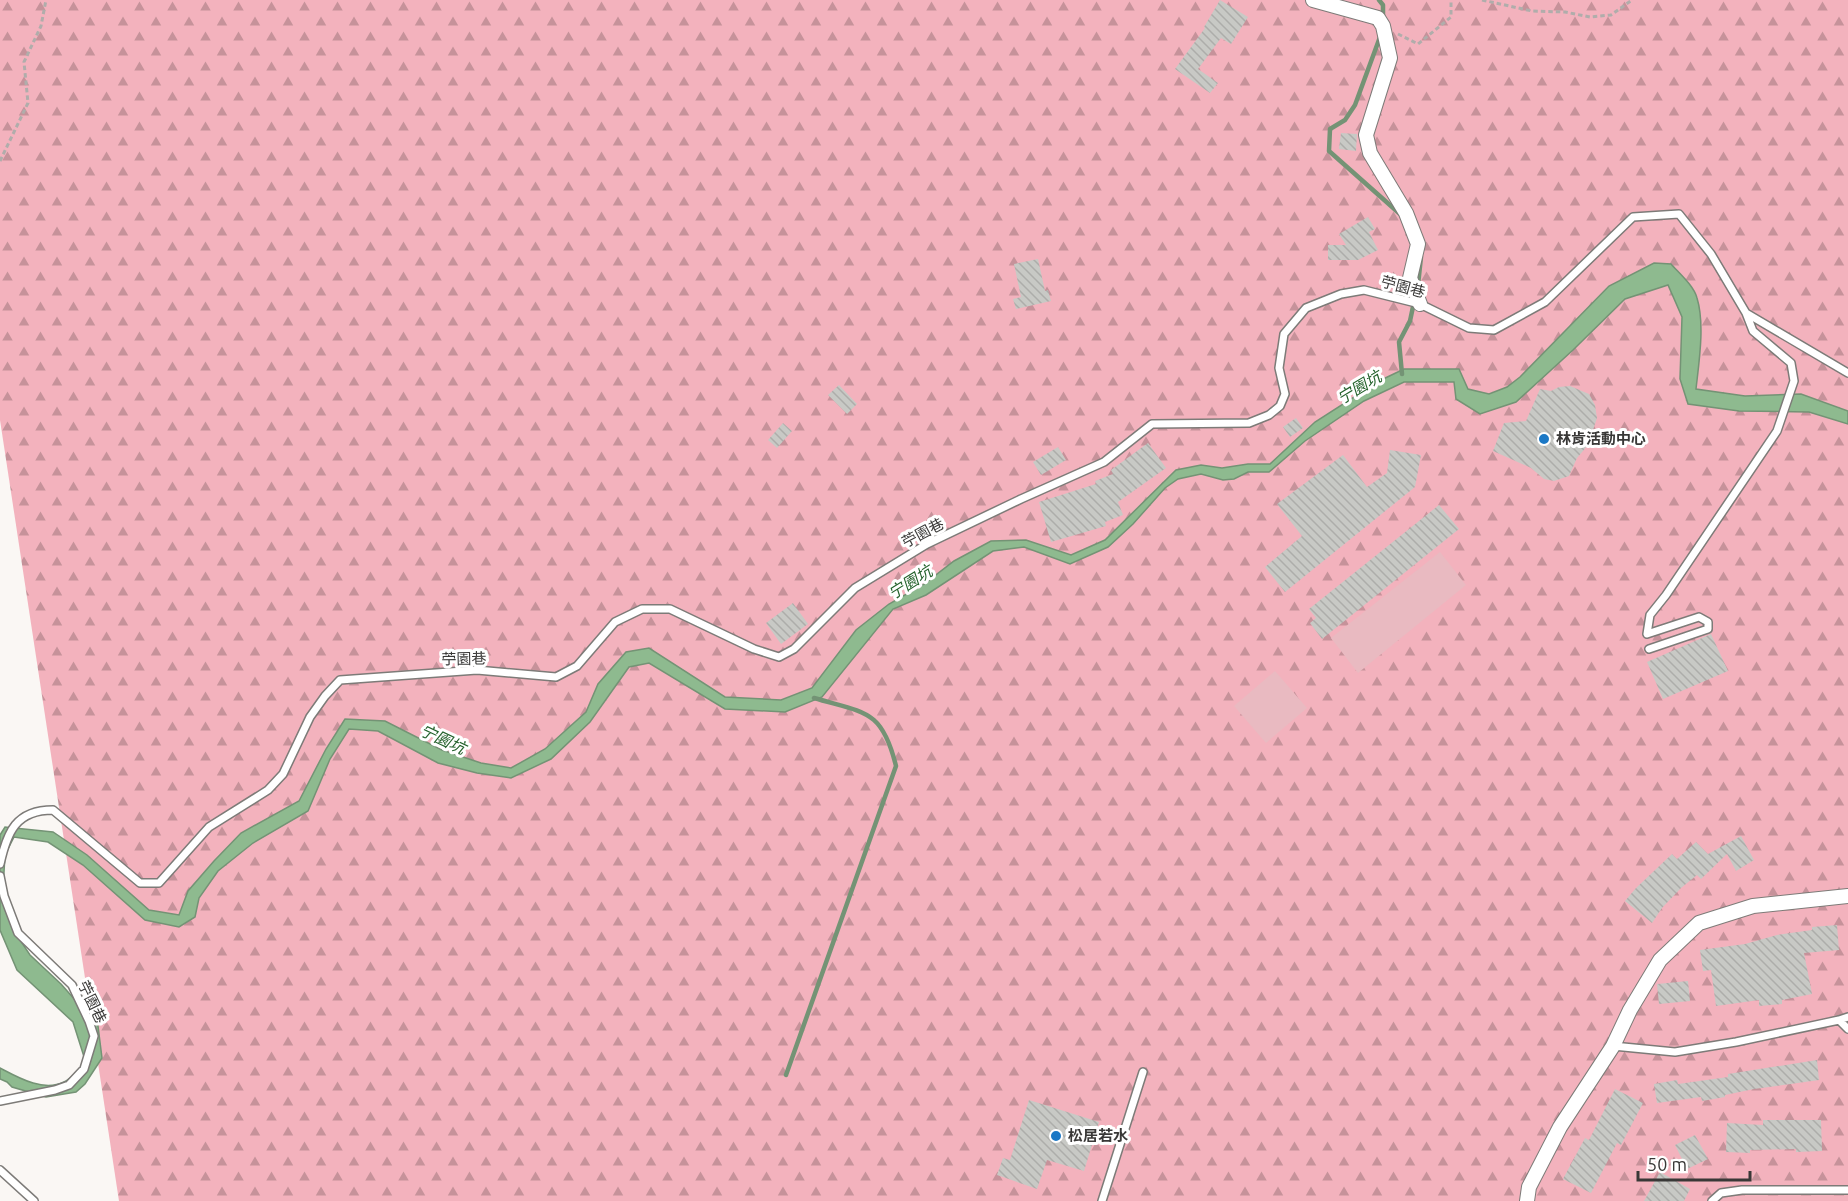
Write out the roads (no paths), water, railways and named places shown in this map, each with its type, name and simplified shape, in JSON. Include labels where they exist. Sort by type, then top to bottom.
[{"type":"street","points":[[1313,0],[1378,18],[1383,26],[1390,58],[1366,135],[1370,153],[1406,213],[1418,244],[1410,278],[1420,304]]},
{"type":"street","points":[[1527,1201],[1529,1187],[1560,1127],[1613,1046],[1630,1010],[1660,960],[1699,923],[1753,906],[1848,896]]},
{"type":"lane","name":"苧園巷","points":[[0,864],[9,832],[18,821],[38,810],[53,810],[140,883],[159,883],[209,827],[268,790],[283,774],[310,717],[340,680],[477,670],[556,677],[577,666],[615,622],[642,609],[670,609],[754,649],[779,657],[794,649],[855,588],[927,544],[1104,462],[1152,424],[1249,423],[1269,415],[1280,406],[1285,394],[1279,368],[1284,334],[1306,308],[1341,294],[1364,290],[1420,304],[1469,328],[1494,330],[1545,302],[1633,217],[1679,214],[1711,254],[1746,313],[1848,373]]},
{"type":"lane","points":[[1649,649],[1708,629],[1708,622],[1699,617],[1647,634],[1650,615],[1777,431],[1794,381],[1791,363],[1753,331],[1746,313]]},
{"type":"lane","name":"苧園巷","points":[[0,876],[4,896],[18,933],[72,985],[94,1036],[84,1069],[69,1084],[55,1090],[0,1101]]},
{"type":"lane","points":[[1613,1046],[1675,1052],[1736,1042],[1848,1017]]},
{"type":"lane","points":[[1839,1020],[1848,1029]]},
{"type":"lane","points":[[1101,1201],[1143,1072]]},
{"type":"lane","points":[[0,1170],[34,1201]]},
{"type":"lane","points":[[1712,1201],[1721,1193],[1742,1190],[1848,1190]]},
{"type":"waterway","points":[[1379,0],[1383,5],[1383,20]]},
{"type":"waterway","points":[[1380,37],[1355,105],[1345,120],[1330,129],[1329,151],[1400,214]]},
{"type":"waterway","points":[[1418,285],[1421,257]]},
{"type":"waterway","points":[[1402,374],[1399,342],[1410,321],[1414,302]]},
{"type":"waterway","points":[[786,1075],[896,766],[884,733],[869,716],[814,698]]},
{"type":"place","name":"林肯活動中心","points":[[1544,439]]},
{"type":"place","name":"松居若水","points":[[1056,1136]]},
{"type":"water label","name":"宁園坑","points":[[1359,387]]},
{"type":"water label","name":"宁園坑","points":[[910,582]]},
{"type":"water label","name":"宁園坑","points":[[443,739]]}]
